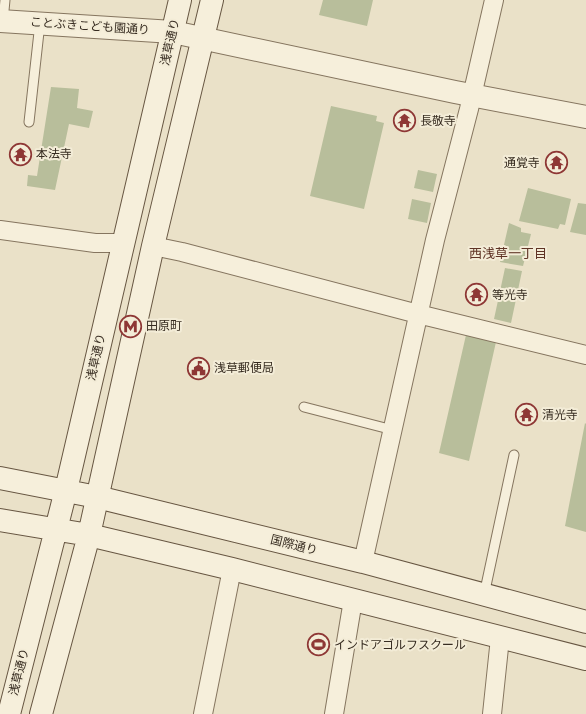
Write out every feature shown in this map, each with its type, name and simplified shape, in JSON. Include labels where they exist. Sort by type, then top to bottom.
[{"type":"main road","name":"浅草通り","points":[[9,714],[66,490],[122,243],[180,0]]},
{"type":"main road","points":[[41,714],[89,535],[153,246],[212,0]]},
{"type":"main road","name":"ことぶきこども園通り","points":[[3,14],[40,23],[173,32],[472,96],[586,117]]},
{"type":"main road","name":"国際通り","points":[[0,478],[97,497],[363,562],[586,622]]},
{"type":"main road","points":[[0,520],[89,535],[232,569],[586,659]]},
{"type":"street","points":[[363,562],[435,240],[472,96],[494,0]]},
{"type":"street","points":[[0,230],[95,243],[122,243]]},
{"type":"street","points":[[153,246],[182,252],[418,314],[586,355]]},
{"type":"street","points":[[203,714],[232,569]]},
{"type":"street","points":[[334,714],[353,600]]},
{"type":"street","points":[[492,714],[500,638]]},
{"type":"lane","points":[[29,122],[40,23]]},
{"type":"lane","points":[[304,407],[392,430]]},
{"type":"lane","points":[[484,595],[514,454]]},
{"type":"green space","points":[[323,0],[373,0],[367,26],[319,15]]},
{"type":"green space","points":[[51,87],[79,89],[77,108],[93,111],[89,128],[69,124],[55,190],[27,186],[28,175],[37,176]]},
{"type":"green space","points":[[331,106],[377,116],[376,121],[384,123],[364,209],[310,196]]},
{"type":"green space","points":[[418,170],[437,174],[433,192],[414,188]]},
{"type":"green space","points":[[528,188],[571,199],[565,225],[560,224],[558,229],[519,221]]},
{"type":"green space","points":[[412,199],[431,203],[427,223],[408,219]]},
{"type":"green space","points":[[578,203],[586,204],[586,235],[570,232]]},
{"type":"green space","points":[[509,223],[521,228],[521,232],[531,234],[523,266],[500,262]]},
{"type":"green space","points":[[505,268],[522,271],[511,323],[494,319]]},
{"type":"green space","points":[[466,335],[496,342],[469,461],[439,453]]},
{"type":"green space","points":[[585,423],[586,424],[586,532],[565,526]]},
{"type":"place","name":"長敬寺","points":[[405,121]]},
{"type":"place","name":"本法寺","points":[[21,154]]},
{"type":"place","name":"通覚寺","points":[[556,163]]},
{"type":"place","name":"等光寺","points":[[476,295]]},
{"type":"place","name":"田原町","points":[[131,326]]},
{"type":"place","name":"浅草郵便局","points":[[199,368]]},
{"type":"place","name":"清光寺","points":[[527,415]]},
{"type":"place","name":"インドアゴルフスクール","points":[[319,645]]},
{"type":"district","name":"西浅草一丁目","points":[[508,253]]}]
